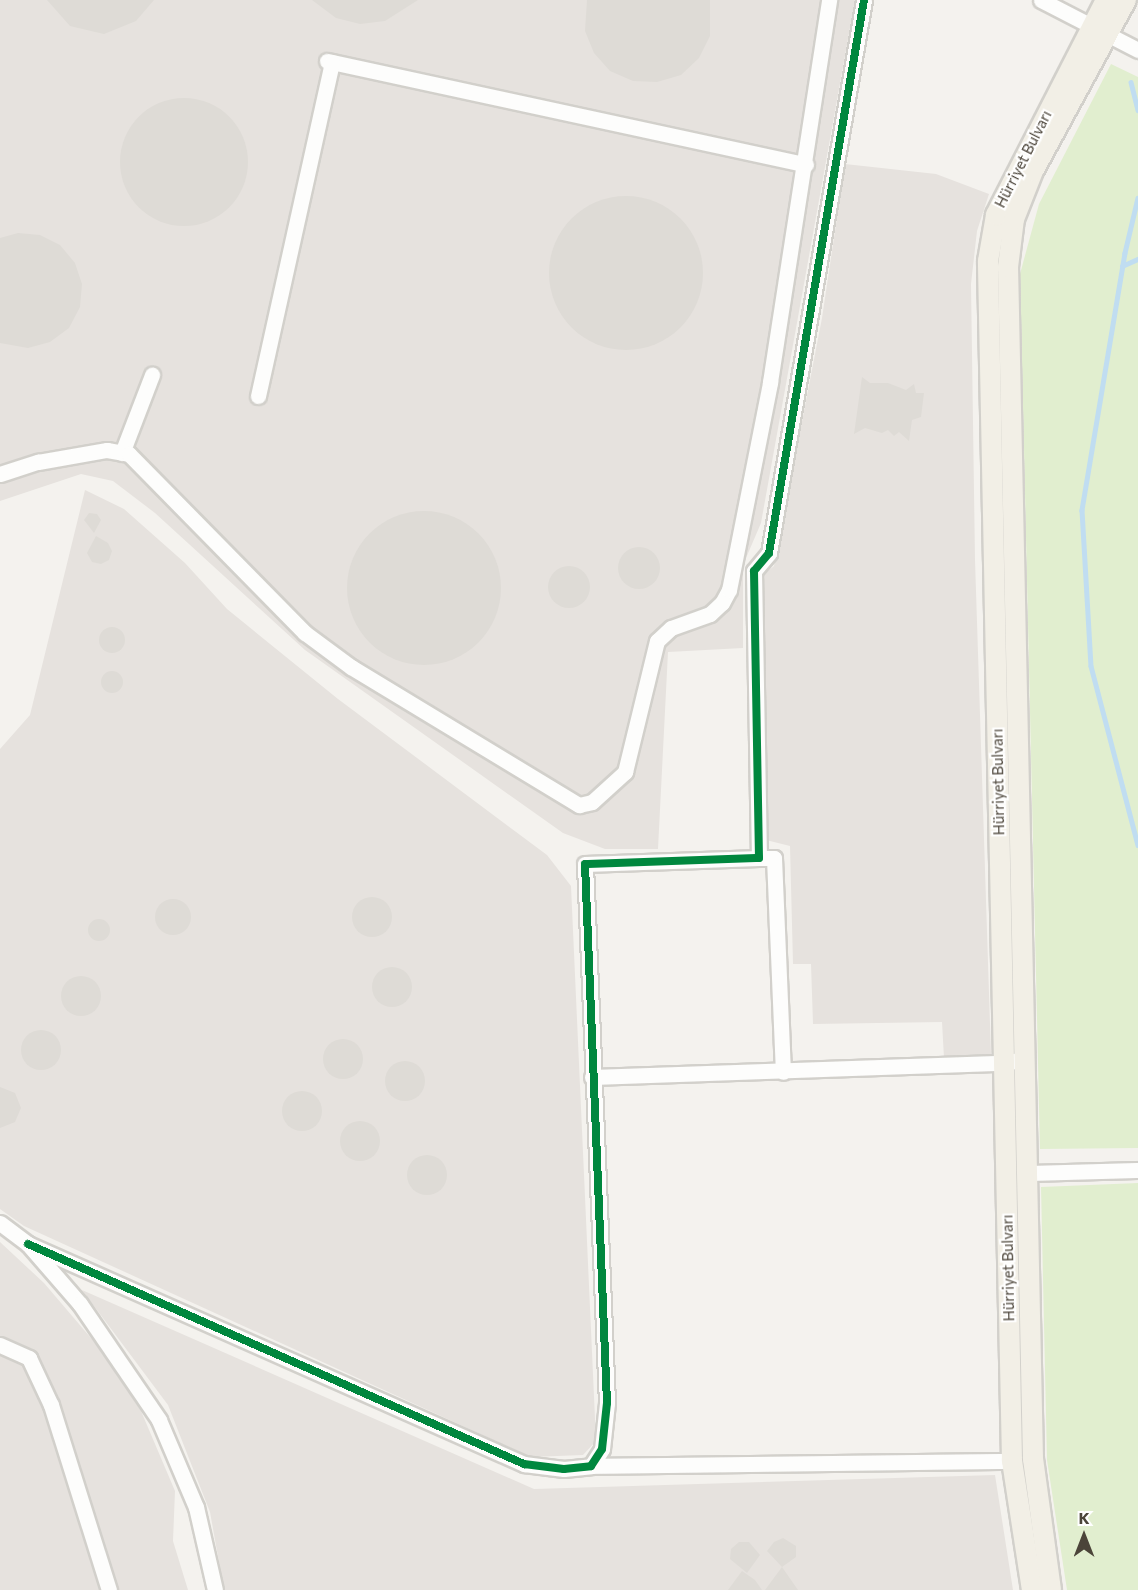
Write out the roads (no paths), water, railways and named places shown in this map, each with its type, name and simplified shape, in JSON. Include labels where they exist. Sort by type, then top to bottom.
[{"type":"main road","name":"Hürriyet Bulvarı","points":[[1051,1590],[1033,1458],[1008,267],[1014,219],[1033,171],[1101,28],[1106,0]]},
{"type":"main road","name":"Hürriyet Bulvarı","points":[[1032,1590],[1012,1461],[988,261],[996,215],[1101,28],[1125,0]]},
{"type":"street","points":[[0,474],[96,452],[129,454],[305,633],[351,667],[579,805],[592,802],[625,772],[657,641],[671,628],[710,614],[722,603],[729,590],[770,382],[806,165],[829,0]]},
{"type":"street","points":[[759,858],[754,571],[769,553],[864,0]]},
{"type":"street","points":[[1041,0],[1101,28],[1138,50]]},
{"type":"street","points":[[258,396],[329,62],[806,165]]},
{"type":"street","points":[[122,453],[152,375]]},
{"type":"street","points":[[591,1466],[602,1449],[607,1403],[585,864],[774,858],[783,1072]]},
{"type":"street","points":[[592,1077],[1003,1063],[1026,1059]]},
{"type":"street","points":[[1028,1173],[1138,1170]]},
{"type":"street","points":[[0,1223],[28,1244],[80,1304],[159,1420],[196,1507],[215,1590]]},
{"type":"street","points":[[28,1244],[524,1464],[564,1469],[591,1466],[1012,1461]]},
{"type":"street","points":[[0,1344],[29,1358],[51,1405],[109,1590]]},
{"type":"waterway","points":[[1131,82],[1138,110]]},
{"type":"waterway","points":[[1138,198],[1125,253],[1082,510],[1091,666],[1138,845]]},
{"type":"waterway","points":[[1122,266],[1138,259]]}]
